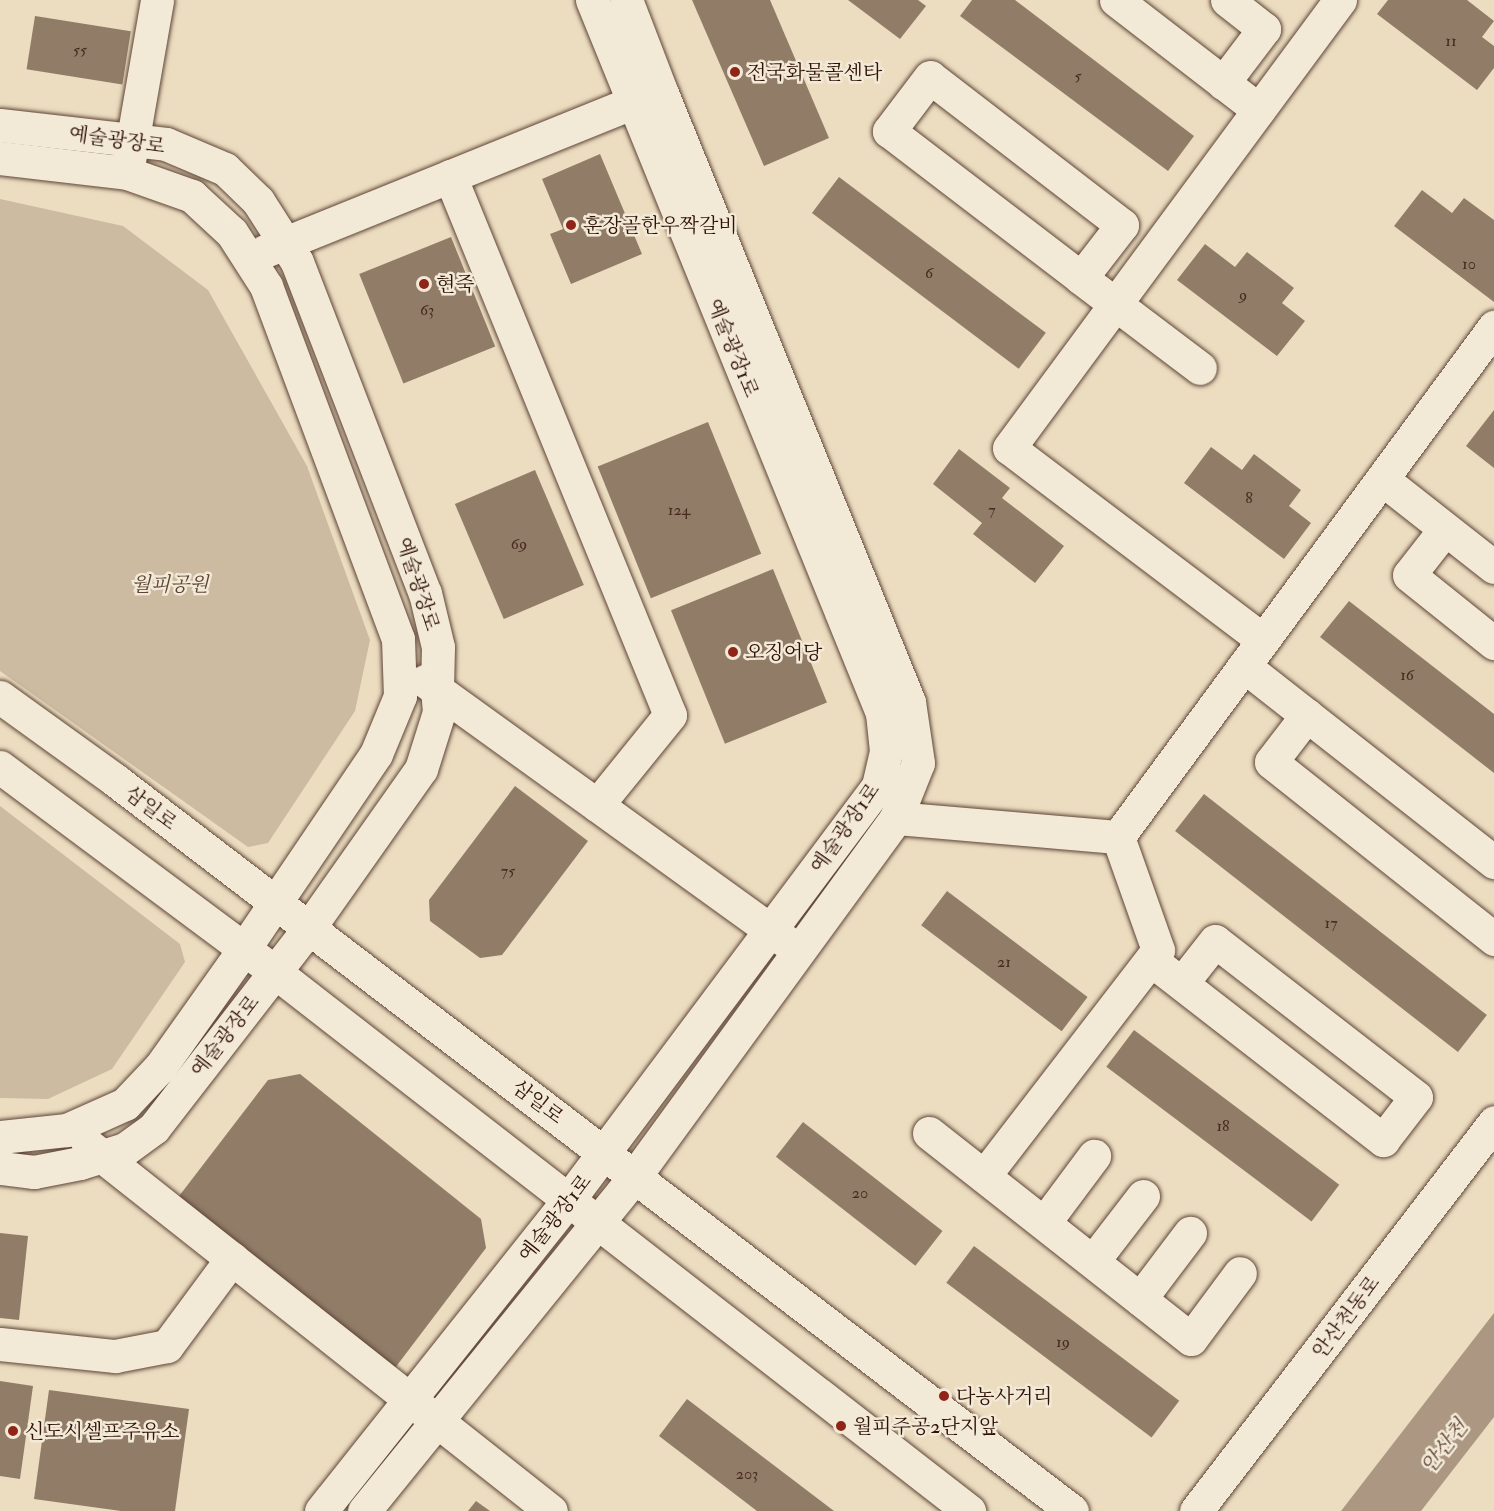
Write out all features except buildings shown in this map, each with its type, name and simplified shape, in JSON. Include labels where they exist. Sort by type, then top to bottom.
[{"type":"street","points":[[127,173],[157,0]]},
{"type":"street","name":"예술광장1로","points":[[364,1511],[635,1176],[896,818],[918,763],[909,702],[647,97],[592,0]]},
{"type":"street","name":"예술광장1로","points":[[321,1511],[605,1153],[878,786],[886,751],[882,713],[647,97],[626,0]]},
{"type":"street","points":[[1116,0],[1259,110]]},
{"type":"street","points":[[1223,82],[1264,29],[1227,0]]},
{"type":"street","points":[[1263,640],[1009,448],[1340,0]]},
{"type":"street","points":[[1081,278],[1122,225],[930,77],[889,131],[1081,278],[1200,368]]},
{"type":"street","points":[[248,258],[647,97]]},
{"type":"street","name":"예술광장로","points":[[0,125],[166,144],[225,169],[258,201],[297,262],[425,593],[438,647],[439,712],[421,769],[309,928],[154,1128],[125,1149],[80,1163],[34,1172],[0,1168]]},
{"type":"street","name":"예술광장로","points":[[0,158],[127,173],[192,196],[232,233],[266,286],[398,639],[400,696],[376,754],[276,903],[160,1067],[125,1104],[68,1130],[0,1137]]},
{"type":"street","points":[[450,176],[670,715],[597,805]]},
{"type":"street","points":[[1118,837],[1494,327]]},
{"type":"street","points":[[1382,479],[1494,567]]},
{"type":"street","points":[[1446,529],[1409,575],[1494,643]]},
{"type":"street","points":[[399,662],[799,951]]},
{"type":"street","points":[[1244,666],[1494,862]]},
{"type":"street","name":"삼일로","points":[[0,698],[115,780],[1072,1511]]},
{"type":"street","points":[[1307,715],[1271,762],[1494,939]]},
{"type":"street","points":[[0,767],[275,972],[969,1511]]},
{"type":"street","points":[[896,818],[1118,837]]},
{"type":"street","points":[[984,1176],[1158,950],[1118,837]]},
{"type":"street","points":[[1151,960],[1383,1140],[1416,1096],[1215,941],[1182,983]]},
{"type":"street","name":"안산천동로","points":[[1196,1511],[1494,1122]]},
{"type":"street","points":[[68,1130],[411,1398],[551,1511]]},
{"type":"street","points":[[929,1133],[1191,1339],[1240,1274]]},
{"type":"street","points":[[1044,1223],[1094,1156]]},
{"type":"street","points":[[1093,1261],[1143,1196]]},
{"type":"street","points":[[1140,1299],[1190,1233]]},
{"type":"street","points":[[0,1344],[115,1356],[167,1346],[232,1258]]},
{"type":"green space","name":"월피공원","points":[[0,199],[123,226],[208,290],[307,466],[370,640],[355,711],[268,843],[248,847],[0,671]]},
{"type":"green space","points":[[0,806],[180,944],[185,962],[112,1069],[48,1099],[0,1098]]},
{"type":"water","name":"안산천","points":[[1494,1313],[1494,1417],[1421,1511],[1341,1511]]},
{"type":"place","name":"전국화물콜센타","points":[[735,72]]},
{"type":"place","name":"훈장골한우짝갈비","points":[[571,225]]},
{"type":"place","name":"현죽","points":[[424,284]]},
{"type":"place","name":"오징어당","points":[[733,652]]},
{"type":"place","name":"다농사거리","points":[[944,1396]]},
{"type":"place","name":"월피주공2단지앞","points":[[841,1426]]},
{"type":"place","name":"신도시셀프주유소","points":[[13,1431]]}]
